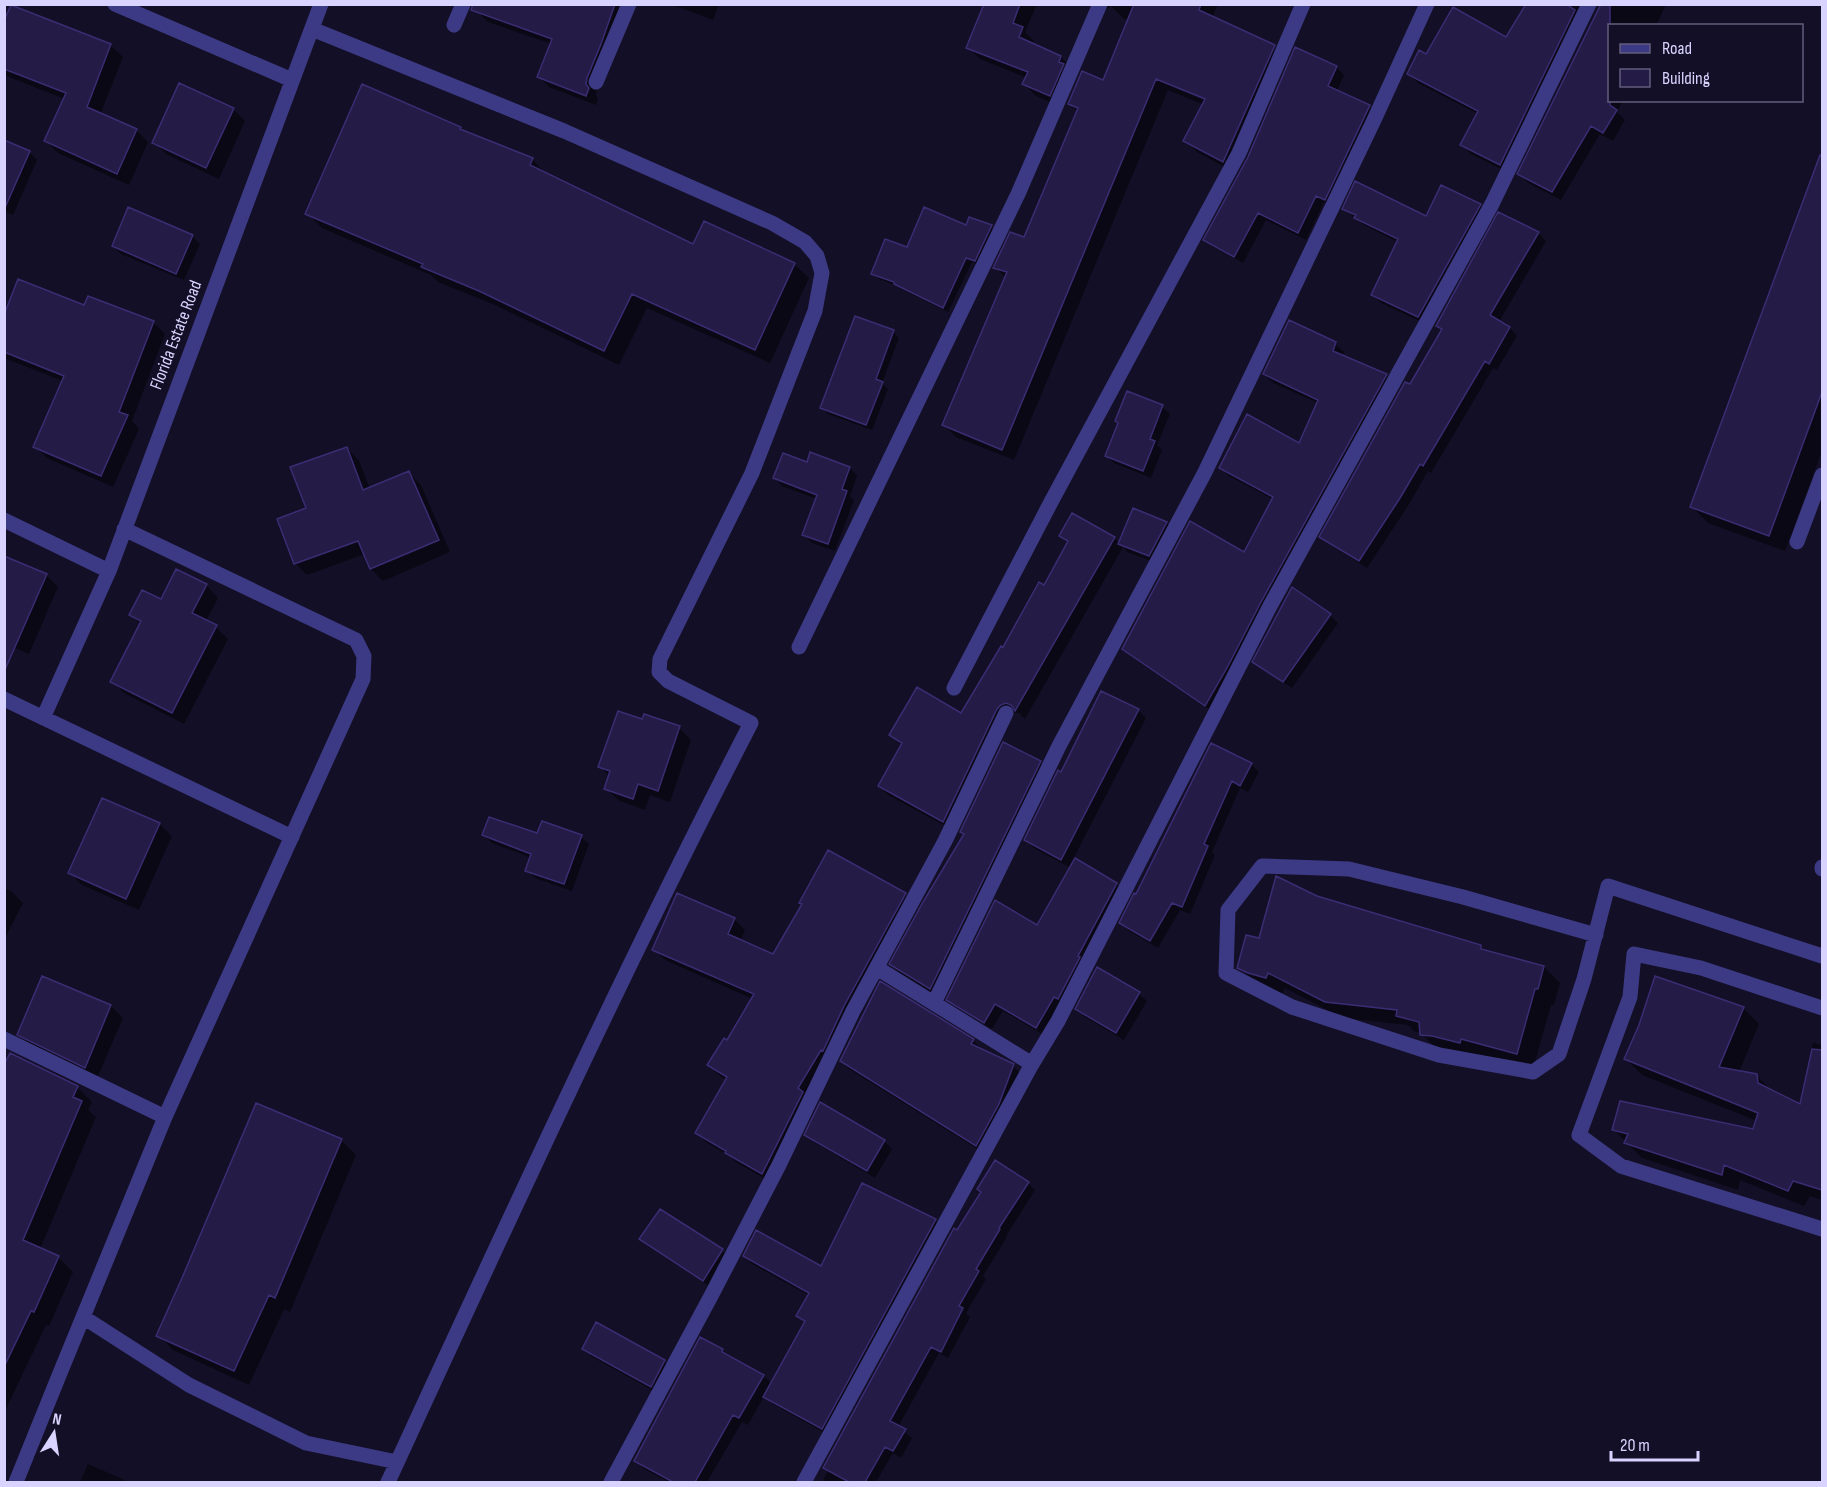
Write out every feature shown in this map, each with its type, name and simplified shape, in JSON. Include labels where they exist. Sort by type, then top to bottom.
[{"type":"street","points":[[115,4],[292,80]]},
{"type":"street","points":[[454,25],[463,4]]},
{"type":"street","points":[[596,82],[629,4]]},
{"type":"street","points":[[799,647],[1018,194],[1100,4]]},
{"type":"street","points":[[954,688],[1051,502],[1239,153],[1304,4]]},
{"type":"street","points":[[934,1003],[1059,746],[1205,472],[1374,120],[1427,4]]},
{"type":"street","points":[[804,1482],[1032,1064],[1058,1021],[1270,606],[1492,204],[1589,4]]},
{"type":"street","name":"Florida Estate Road","points":[[43,718],[109,571],[320,9]]},
{"type":"street","points":[[312,29],[564,131],[772,223],[805,242],[817,256],[822,273],[815,311],[752,473],[660,659],[659,672],[668,681],[752,723],[693,834],[629,965],[388,1482]]},
{"type":"street","points":[[1797,542],[1822,475]]},
{"type":"street","points":[[4,520],[109,571]]},
{"type":"street","points":[[16,1482],[165,1117],[363,679],[364,656],[356,640],[124,529]]},
{"type":"street","points":[[4,699],[292,837]]},
{"type":"street","points":[[611,1482],[779,1165],[853,1011],[945,841],[1006,712]]},
{"type":"street","points":[[1596,935],[1463,897],[1349,869],[1262,866],[1228,910],[1226,973],[1292,1007],[1439,1055],[1533,1072],[1558,1054],[1584,979],[1596,935],[1608,886],[1822,956]]},
{"type":"street","points":[[1822,1008],[1701,968],[1634,954],[1630,997],[1580,1135],[1621,1166],[1822,1229]]},
{"type":"street","points":[[877,968],[1032,1064]]},
{"type":"street","points":[[4,1039],[165,1117]]},
{"type":"street","points":[[83,1317],[189,1385],[306,1443],[397,1462]]},
{"type":"building","points":[[473,4],[615,4],[587,78],[586,84],[589,88],[586,96],[537,77],[552,39],[471,10]]},
{"type":"building","points":[[984,4],[1020,4],[1013,23],[1023,27],[1019,37],[1061,56],[1059,62],[1064,64],[1050,96],[1022,84],[1028,72],[966,48]]},
{"type":"building","points":[[1134,4],[1201,4],[1199,10],[1275,45],[1223,162],[1183,141],[1205,99],[1156,79],[1002,450],[942,425],[1007,272],[993,268],[1010,232],[1024,237],[1078,108],[1068,104],[1082,71],[1103,80]]},
{"type":"building","points":[[1526,4],[1566,4],[1575,10],[1500,165],[1460,145],[1478,111],[1407,74],[1419,50],[1426,54],[1453,7],[1506,37]]},
{"type":"building","points":[[1601,4],[1610,4],[1608,102],[1617,110],[1603,133],[1591,126],[1552,192],[1517,174]]},
{"type":"building","points":[[11,5],[111,44],[87,107],[137,129],[117,174],[44,141],[66,93],[4,69],[4,21]]},
{"type":"building","points":[[1295,47],[1337,66],[1328,86],[1370,105],[1325,200],[1316,196],[1298,233],[1258,213],[1234,257],[1203,240],[1248,157]]},
{"type":"building","points":[[179,83],[234,108],[206,168],[152,143]]},
{"type":"building","points":[[362,84],[461,127],[460,129],[533,158],[530,165],[693,244],[704,221],[795,263],[755,350],[632,294],[604,351],[479,291],[421,267],[423,264],[305,214]]},
{"type":"building","points":[[4,140],[30,151],[4,210]]},
{"type":"building","points":[[1820,155],[1822,155],[1822,392],[1769,536],[1690,507]]},
{"type":"building","points":[[1355,181],[1426,216],[1441,185],[1481,204],[1418,317],[1371,295],[1398,239],[1354,218],[1356,215],[1342,209]]},
{"type":"building","points":[[128,207],[193,235],[176,274],[112,246]]},
{"type":"building","points":[[924,207],[966,225],[969,217],[992,225],[975,261],[966,258],[943,308],[894,282],[871,274],[885,239],[907,247]]},
{"type":"building","points":[[1498,212],[1539,232],[1490,315],[1510,327],[1489,364],[1485,361],[1423,466],[1420,464],[1359,561],[1319,537],[1405,382],[1410,384],[1442,329],[1436,326]]},
{"type":"building","points":[[18,279],[84,305],[88,296],[154,321],[119,412],[128,415],[101,476],[33,447],[64,376],[4,352],[4,315]]},
{"type":"building","points":[[855,316],[894,330],[876,379],[883,382],[866,425],[820,408]]},
{"type":"building","points":[[1289,320],[1336,342],[1333,351],[1387,374],[1205,706],[1122,649],[1190,521],[1244,552],[1273,497],[1219,468],[1247,414],[1299,443],[1318,400],[1263,374]]},
{"type":"building","points":[[1127,391],[1163,405],[1150,439],[1155,441],[1143,471],[1105,456]]},
{"type":"building","points":[[347,447],[363,490],[409,471],[439,540],[370,569],[358,541],[294,564],[277,519],[306,508],[290,467]]},
{"type":"building","points":[[810,452],[850,467],[842,489],[847,491],[828,544],[802,535],[817,495],[773,478],[783,453],[807,462]]},
{"type":"building","points":[[1133,508],[1167,522],[1149,556],[1118,544]]},
{"type":"building","points":[[1072,513],[1115,537],[1015,711],[1011,705],[1006,703],[997,709],[943,822],[878,786],[902,743],[889,735],[917,687],[961,713],[1001,646],[1003,647],[1039,582],[1044,585],[1068,541],[1059,536]]},
{"type":"building","points":[[4,556],[47,574],[4,672]]},
{"type":"building","points":[[176,569],[207,584],[192,613],[217,625],[172,713],[110,682],[141,621],[129,615],[142,590],[161,599]]},
{"type":"building","points":[[1292,587],[1331,614],[1283,682],[1252,662]]},
{"type":"building","points":[[1101,691],[1139,709],[1061,860],[1024,840],[1058,770],[1061,772]]},
{"type":"building","points":[[618,711],[642,719],[644,714],[680,726],[658,791],[638,784],[633,799],[604,789],[610,771],[598,767]]},
{"type":"building","points":[[1003,742],[1041,761],[930,989],[889,964],[964,834],[960,832]]},
{"type":"building","points":[[1211,743],[1252,763],[1240,786],[1232,781],[1204,844],[1208,846],[1182,907],[1172,903],[1150,941],[1119,923],[1134,893],[1136,894]]},
{"type":"building","points":[[102,798],[160,823],[126,899],[68,873]]},
{"type":"building","points":[[489,817],[537,833],[542,821],[582,835],[564,884],[525,871],[531,854],[482,835]]},
{"type":"building","points":[[828,850],[906,893],[844,1006],[823,1051],[821,1050],[798,1088],[803,1092],[762,1174],[695,1133],[727,1077],[707,1065],[724,1038],[727,1040],[754,994],[652,950],[677,893],[735,918],[728,934],[773,954],[802,904],[799,903]]},
{"type":"building","points":[[1075,858],[1117,883],[1058,999],[1054,997],[1036,1028],[995,1004],[984,1023],[946,1000],[995,900],[1037,925]]},
{"type":"building","points":[[1276,876],[1317,896],[1481,945],[1481,949],[1544,966],[1538,989],[1535,989],[1517,1054],[1461,1039],[1460,1043],[1420,1035],[1419,1022],[1396,1016],[1397,1010],[1325,1002],[1268,973],[1266,978],[1237,968],[1246,935],[1259,938]]},
{"type":"building","points":[[1097,967],[1140,992],[1116,1033],[1075,1009]]},
{"type":"building","points":[[42,976],[111,1005],[85,1068],[17,1035]]},
{"type":"building","points":[[1655,976],[1744,1007],[1719,1067],[1757,1074],[1758,1083],[1800,1104],[1812,1049],[1822,1050],[1822,1190],[1793,1181],[1788,1191],[1724,1165],[1722,1175],[1624,1143],[1628,1134],[1612,1130],[1620,1101],[1753,1129],[1758,1113],[1624,1059],[1639,1025]]},
{"type":"building","points":[[880,981],[974,1039],[971,1044],[1014,1064],[999,1104],[976,1146],[840,1061]]},
{"type":"building","points":[[10,1053],[78,1086],[73,1097],[82,1101],[23,1240],[59,1256],[34,1312],[31,1311],[4,1367],[4,1065]]},
{"type":"building","points":[[820,1102],[885,1140],[867,1171],[804,1135]]},
{"type":"building","points":[[256,1103],[342,1139],[275,1298],[269,1295],[234,1371],[156,1336]]},
{"type":"building","points":[[995,1160],[1029,1182],[976,1269],[979,1271],[959,1306],[963,1308],[941,1352],[931,1347],[890,1421],[906,1429],[893,1451],[885,1447],[865,1482],[849,1482],[823,1468],[954,1228],[957,1230],[981,1192],[977,1189]]},
{"type":"building","points":[[862,1183],[936,1219],[822,1429],[763,1397],[805,1321],[796,1316],[809,1293],[743,1256],[756,1230],[821,1266]]},
{"type":"building","points":[[660,1209],[723,1249],[703,1281],[639,1239]]},
{"type":"building","points":[[596,1322],[665,1360],[651,1387],[582,1349]]},
{"type":"building","points":[[700,1337],[764,1375],[739,1418],[733,1415],[695,1482],[673,1482],[634,1461]]}]
